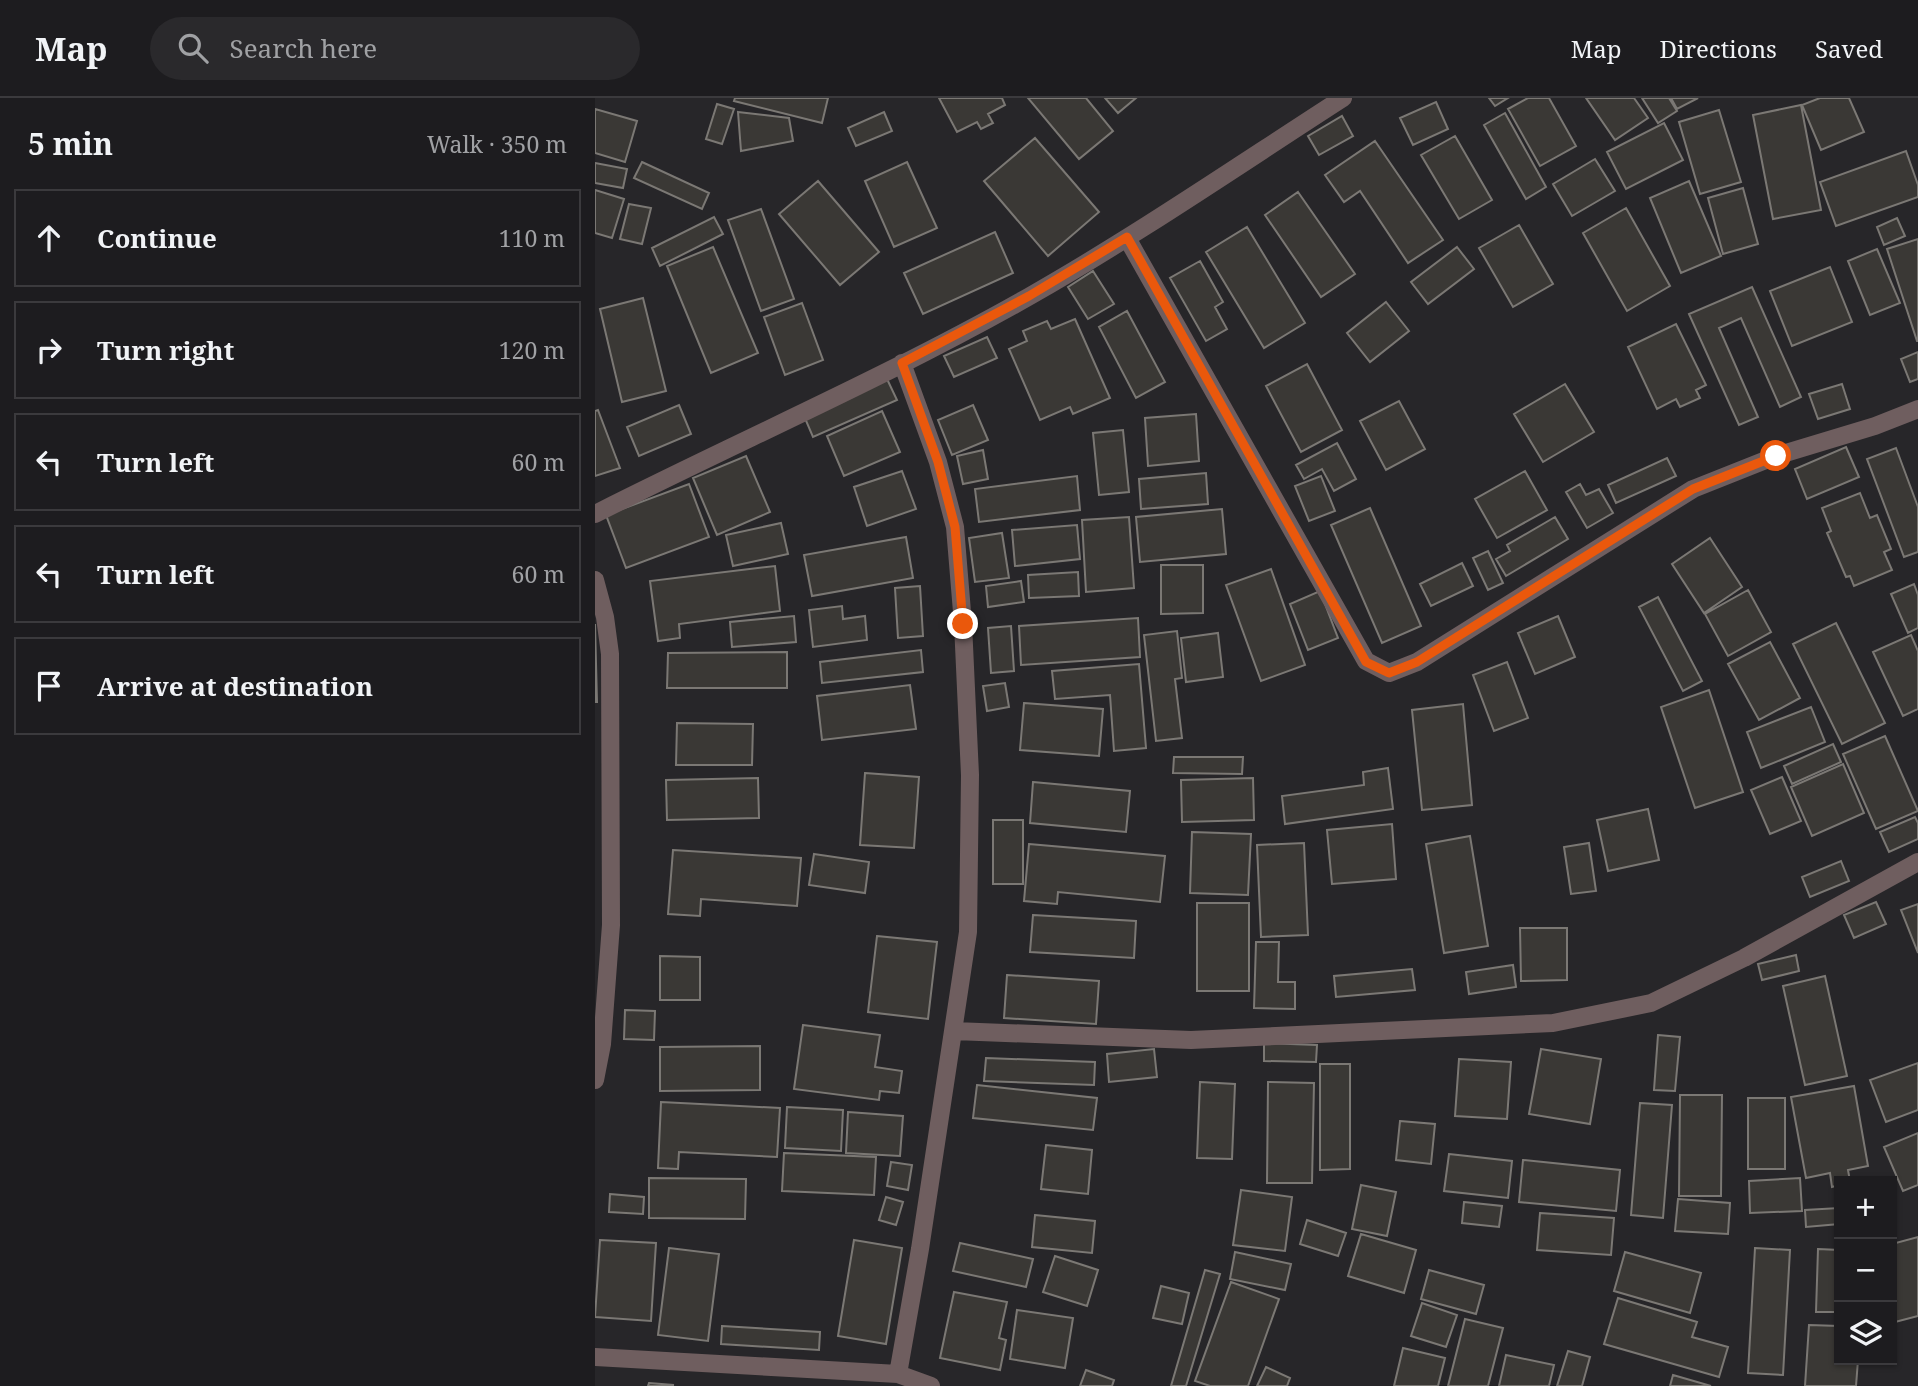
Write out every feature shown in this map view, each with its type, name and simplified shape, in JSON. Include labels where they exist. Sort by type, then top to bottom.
[{"type":"street","points":[[595,514],[902,363],[1029,296],[1127,237],[1343,98]]},
{"type":"street","points":[[1127,237],[1366,662],[1389,673],[1417,662],[1693,489],[1776,456],[1875,426],[1918,409]]},
{"type":"street","points":[[898,1374],[920,1249],[968,932],[970,775],[963,624],[955,527],[938,462],[902,363]]},
{"type":"street","points":[[595,580],[605,617],[610,654],[611,925],[602,1044],[595,1080]]},
{"type":"street","points":[[954,1031],[1191,1040],[1553,1023],[1651,1003],[1744,958],[1918,862]]},
{"type":"street","points":[[595,1357],[898,1374],[931,1386]]},
{"type":"building","points":[[735,98],[828,98],[822,123],[734,101]]},
{"type":"building","points":[[939,98],[1002,98],[1005,105],[988,114],[993,123],[981,129],[977,122],[957,132]]},
{"type":"building","points":[[1028,98],[1086,98],[1113,131],[1079,159]]},
{"type":"building","points":[[1105,98],[1136,98],[1118,113]]},
{"type":"building","points":[[1489,98],[1508,98],[1495,106]]},
{"type":"building","points":[[1528,98],[1549,98],[1576,146],[1540,166],[1508,109]]},
{"type":"building","points":[[1586,98],[1634,98],[1648,118],[1615,140]]},
{"type":"building","points":[[1642,98],[1669,98],[1677,111],[1658,123]]},
{"type":"building","points":[[1671,98],[1698,98],[1677,109]]},
{"type":"building","points":[[1820,98],[1849,98],[1864,132],[1821,150],[1802,105]]},
{"type":"building","points":[[1436,102],[1448,129],[1413,145],[1400,118]]},
{"type":"building","points":[[717,104],[734,109],[722,144],[706,139]]},
{"type":"building","points":[[1801,105],[1821,210],[1773,219],[1753,115]]},
{"type":"building","points":[[595,109],[637,121],[625,162],[595,153]]},
{"type":"building","points":[[1719,110],[1741,182],[1700,194],[1679,122]]},
{"type":"building","points":[[738,112],[789,118],[793,141],[741,151]]},
{"type":"building","points":[[884,112],[892,131],[856,146],[848,128]]},
{"type":"building","points":[[1505,113],[1546,187],[1526,199],[1484,125]]},
{"type":"building","points":[[1342,116],[1353,136],[1319,155],[1308,136]]},
{"type":"building","points":[[1664,123],[1683,160],[1626,189],[1607,152]]},
{"type":"building","points":[[1455,136],[1492,200],[1459,219],[1421,155]]},
{"type":"building","points":[[1035,138],[1099,212],[1048,256],[984,181]]},
{"type":"building","points":[[1375,141],[1443,240],[1408,263],[1360,191],[1344,202],[1325,175]]},
{"type":"building","points":[[1906,151],[1918,185],[1918,197],[1836,226],[1820,182]]},
{"type":"building","points":[[1595,159],[1615,191],[1572,216],[1553,184]]},
{"type":"building","points":[[642,162],[709,193],[702,209],[634,178]]},
{"type":"building","points":[[907,162],[937,228],[894,247],[865,181]]},
{"type":"building","points":[[595,163],[627,169],[623,188],[595,183]]},
{"type":"building","points":[[818,181],[879,252],[840,285],[779,214]]},
{"type":"building","points":[[1689,181],[1721,256],[1681,273],[1650,198]]},
{"type":"building","points":[[1743,188],[1758,244],[1723,254],[1708,198]]},
{"type":"building","points":[[595,190],[624,199],[612,238],[595,233]]},
{"type":"building","points":[[1298,192],[1355,274],[1321,297],[1265,215]]},
{"type":"building","points":[[629,204],[651,208],[642,244],[620,239]]},
{"type":"building","points":[[1626,208],[1670,286],[1627,311],[1583,233]]},
{"type":"building","points":[[761,209],[794,299],[761,311],[728,220]]},
{"type":"building","points":[[714,217],[723,234],[660,266],[652,248]]},
{"type":"building","points":[[1897,218],[1905,236],[1884,245],[1877,227]]},
{"type":"building","points":[[1519,225],[1553,284],[1513,307],[1479,248]]},
{"type":"building","points":[[1247,227],[1305,323],[1264,348],[1206,252]]},
{"type":"building","points":[[995,232],[1013,273],[923,314],[904,273]]},
{"type":"building","points":[[1918,239],[1918,341],[1917,341],[1887,249]]},
{"type":"building","points":[[713,247],[758,353],[711,373],[667,266]]},
{"type":"building","points":[[1457,247],[1474,269],[1428,304],[1411,282]]},
{"type":"building","points":[[1877,249],[1900,303],[1870,315],[1848,261]]},
{"type":"building","points":[[1200,261],[1223,302],[1215,307],[1227,329],[1206,341],[1170,278]]},
{"type":"building","points":[[1830,267],[1852,322],[1792,346],[1770,291]]},
{"type":"building","points":[[1093,271],[1114,304],[1088,319],[1068,287]]},
{"type":"building","points":[[1752,287],[1801,397],[1780,407],[1741,318],[1719,328],[1758,417],[1739,425],[1689,314]]},
{"type":"building","points":[[643,298],[666,391],[622,402],[600,309]]},
{"type":"building","points":[[1386,302],[1409,331],[1370,362],[1347,333]]},
{"type":"building","points":[[802,303],[823,360],[785,375],[764,317]]},
{"type":"building","points":[[1127,311],[1165,382],[1136,398],[1099,327]]},
{"type":"building","points":[[1075,319],[1110,398],[1073,414],[1070,407],[1040,420],[1009,349],[1027,341],[1023,331],[1047,321],[1051,329]]},
{"type":"building","points":[[1676,324],[1706,385],[1696,390],[1700,398],[1680,407],[1676,399],[1657,409],[1628,347]]},
{"type":"building","points":[[987,337],[997,358],[954,377],[944,356]]},
{"type":"building","points":[[1918,352],[1918,379],[1910,382],[1901,359]]},
{"type":"building","points":[[1307,364],[1342,430],[1301,452],[1266,386]]},
{"type":"building","points":[[887,379],[897,400],[813,437],[804,416]]},
{"type":"building","points":[[1565,384],[1594,432],[1543,462],[1514,414]]},
{"type":"building","points":[[1842,384],[1850,409],[1818,419],[1809,394]]},
{"type":"building","points":[[1399,401],[1425,449],[1386,470],[1360,421]]},
{"type":"building","points":[[679,405],[691,434],[639,456],[627,427]]},
{"type":"building","points":[[973,405],[988,440],[952,455],[938,420]]},
{"type":"building","points":[[598,410],[620,468],[595,476],[595,411]]},
{"type":"building","points":[[882,411],[900,452],[844,476],[827,436]]},
{"type":"building","points":[[1196,414],[1199,461],[1148,466],[1145,418]]},
{"type":"building","points":[[1123,430],[1129,492],[1099,495],[1093,433]]},
{"type":"building","points":[[1337,443],[1356,479],[1334,491],[1322,469],[1304,479],[1296,465]]},
{"type":"building","points":[[1846,447],[1859,477],[1807,499],[1795,469]]},
{"type":"building","points":[[1896,448],[1918,507],[1918,552],[1904,557],[1867,459]]},
{"type":"building","points":[[983,450],[988,479],[963,484],[957,456]]},
{"type":"building","points":[[746,456],[770,512],[717,535],[693,478]]},
{"type":"building","points":[[1667,458],[1676,476],[1616,503],[1608,485]]},
{"type":"building","points":[[902,471],[916,509],[867,526],[854,487]]},
{"type":"building","points":[[1525,471],[1547,510],[1497,538],[1475,499]]},
{"type":"building","points":[[1206,473],[1208,504],[1141,509],[1139,479]]},
{"type":"building","points":[[1077,476],[1080,510],[979,522],[975,489]]},
{"type":"building","points":[[1321,476],[1335,511],[1309,521],[1295,486]]},
{"type":"building","points":[[689,484],[709,537],[626,568],[606,515]]},
{"type":"building","points":[[1580,484],[1586,495],[1599,489],[1613,513],[1587,528],[1566,492]]},
{"type":"building","points":[[1860,493],[1870,518],[1877,515],[1891,549],[1884,552],[1892,570],[1854,586],[1850,576],[1846,577],[1827,533],[1831,531],[1822,508]]},
{"type":"building","points":[[1370,508],[1421,626],[1382,643],[1331,525]]},
{"type":"building","points":[[1222,509],[1226,554],[1140,562],[1136,517]]},
{"type":"building","points":[[1129,517],[1134,588],[1086,592],[1082,520]]},
{"type":"building","points":[[1555,517],[1568,539],[1506,576],[1496,559],[1510,551],[1507,545]]},
{"type":"building","points":[[781,523],[788,554],[733,566],[726,535]]},
{"type":"building","points":[[1077,525],[1080,559],[1015,566],[1012,530]]},
{"type":"building","points":[[1002,533],[1009,578],[975,582],[969,538]]},
{"type":"building","points":[[906,537],[913,578],[812,596],[804,555]]},
{"type":"building","points":[[1710,538],[1742,587],[1704,613],[1672,564]]},
{"type":"building","points":[[1488,551],[1503,583],[1488,590],[1473,558]]},
{"type":"building","points":[[1462,563],[1473,586],[1431,606],[1420,584]]},
{"type":"building","points":[[1161,565],[1203,565],[1203,613],[1161,614]]},
{"type":"building","points":[[775,566],[780,611],[679,624],[680,638],[658,641],[650,581]]},
{"type":"building","points":[[1271,569],[1305,665],[1261,681],[1226,585]]},
{"type":"building","points":[[1078,572],[1079,596],[1029,598],[1028,575]]},
{"type":"building","points":[[1021,581],[1024,602],[988,607],[986,586]]},
{"type":"building","points":[[1914,584],[1918,595],[1918,628],[1908,633],[1891,594]]},
{"type":"building","points":[[920,586],[923,636],[898,638],[895,588]]},
{"type":"building","points":[[1748,590],[1771,632],[1728,656],[1705,614]]},
{"type":"building","points":[[1320,591],[1338,638],[1308,650],[1290,604]]},
{"type":"building","points":[[1658,597],[1702,681],[1683,691],[1639,607]]},
{"type":"building","points":[[842,606],[843,619],[865,616],[867,640],[813,647],[809,610]]},
{"type":"building","points":[[794,616],[796,642],[732,647],[730,622]]},
{"type":"building","points":[[1558,616],[1575,657],[1535,674],[1518,633]]},
{"type":"building","points":[[1138,618],[1140,657],[1021,665],[1019,626]]},
{"type":"building","points":[[1836,623],[1885,723],[1842,744],[1793,644]]},
{"type":"building","points":[[595,624],[597,702],[595,702]]},
{"type":"building","points":[[1011,626],[1014,671],[991,673],[988,628]]},
{"type":"building","points":[[1177,631],[1182,678],[1175,679],[1182,738],[1156,741],[1144,635]]},
{"type":"building","points":[[1218,633],[1223,677],[1186,682],[1181,638]]},
{"type":"building","points":[[1911,635],[1918,651],[1918,709],[1903,716],[1873,652]]},
{"type":"building","points":[[1770,642],[1800,698],[1759,720],[1728,664]]},
{"type":"building","points":[[921,650],[923,672],[822,683],[820,662]]},
{"type":"building","points":[[787,652],[787,688],[667,688],[668,653]]},
{"type":"building","points":[[1507,662],[1528,718],[1494,731],[1473,675]]},
{"type":"building","points":[[1139,664],[1146,748],[1114,751],[1110,695],[1055,699],[1052,671]]},
{"type":"building","points":[[1005,683],[1009,707],[987,711],[983,686]]},
{"type":"building","points":[[910,685],[916,729],[822,740],[817,696]]},
{"type":"building","points":[[1709,690],[1743,792],[1695,808],[1661,707]]},
{"type":"building","points":[[1024,703],[1103,709],[1099,756],[1020,750]]},
{"type":"building","points":[[1463,704],[1472,805],[1422,810],[1412,710]]},
{"type":"building","points":[[1811,707],[1825,742],[1761,768],[1747,732]]},
{"type":"building","points":[[677,723],[753,724],[752,765],[676,765]]},
{"type":"building","points":[[1885,736],[1918,811],[1876,829],[1843,754]]},
{"type":"building","points":[[1833,744],[1841,762],[1792,784],[1784,766]]},
{"type":"building","points":[[1174,757],[1243,757],[1242,774],[1173,773]]},
{"type":"building","points":[[1843,764],[1864,813],[1812,836],[1791,787]]},
{"type":"building","points":[[1388,768],[1393,809],[1285,824],[1282,796],[1364,785],[1363,772]]},
{"type":"building","points":[[865,773],[919,777],[914,848],[860,845]]},
{"type":"building","points":[[1782,777],[1801,821],[1770,834],[1751,790]]},
{"type":"building","points":[[758,778],[759,818],[667,820],[666,780]]},
{"type":"building","points":[[1253,778],[1254,820],[1182,822],[1181,780]]},
{"type":"building","points":[[1033,782],[1130,791],[1126,832],[1030,823]]},
{"type":"building","points":[[1648,809],[1659,860],[1608,871],[1597,820]]},
{"type":"building","points":[[1915,817],[1918,823],[1918,839],[1889,852],[1880,832]]},
{"type":"building","points":[[993,820],[1023,820],[1023,884],[993,884]]},
{"type":"building","points":[[1392,824],[1396,879],[1332,884],[1327,830]]},
{"type":"building","points":[[1192,832],[1251,834],[1248,895],[1190,893]]},
{"type":"building","points":[[1470,836],[1488,946],[1444,953],[1426,844]]},
{"type":"building","points":[[1304,843],[1308,935],[1261,937],[1257,845]]},
{"type":"building","points":[[1589,843],[1596,891],[1571,894],[1564,847]]},
{"type":"building","points":[[1029,844],[1165,856],[1160,902],[1058,892],[1057,904],[1024,901]]},
{"type":"building","points":[[673,850],[801,858],[797,906],[701,899],[700,916],[668,914]]},
{"type":"building","points":[[814,854],[869,862],[865,893],[809,885]]},
{"type":"building","points":[[1841,861],[1849,881],[1810,897],[1802,877]]},
{"type":"building","points":[[1876,902],[1886,924],[1854,938],[1844,915]]},
{"type":"building","points":[[1197,903],[1249,903],[1249,991],[1197,991]]},
{"type":"building","points":[[1918,904],[1918,953],[1901,910]]},
{"type":"building","points":[[1033,915],[1136,921],[1134,958],[1030,952]]},
{"type":"building","points":[[1520,928],[1567,928],[1567,980],[1521,981]]},
{"type":"building","points":[[877,936],[937,942],[928,1019],[868,1012]]},
{"type":"building","points":[[1256,942],[1279,942],[1278,982],[1295,982],[1295,1009],[1254,1008]]},
{"type":"building","points":[[1796,955],[1799,971],[1762,980],[1758,964]]},
{"type":"building","points":[[660,956],[700,957],[700,1000],[660,1000]]},
{"type":"building","points":[[1513,965],[1516,987],[1469,994],[1466,972]]},
{"type":"building","points":[[1412,969],[1415,990],[1336,997],[1334,976]]},
{"type":"building","points":[[1007,975],[1099,981],[1096,1024],[1004,1018]]},
{"type":"building","points":[[1825,976],[1847,1076],[1805,1085],[1783,986]]},
{"type":"building","points":[[625,1010],[655,1011],[654,1040],[624,1039]]},
{"type":"building","points":[[803,1025],[880,1035],[875,1067],[902,1071],[899,1093],[880,1091],[879,1100],[794,1089]]},
{"type":"building","points":[[1658,1035],[1680,1037],[1675,1091],[1654,1090]]},
{"type":"building","points":[[1264,1043],[1317,1045],[1316,1062],[1264,1061]]},
{"type":"building","points":[[760,1046],[760,1090],[660,1091],[660,1047]]},
{"type":"building","points":[[1154,1049],[1157,1077],[1109,1082],[1107,1054]]},
{"type":"building","points":[[1541,1049],[1601,1059],[1590,1124],[1529,1114]]},
{"type":"building","points":[[986,1058],[1095,1062],[1094,1085],[984,1081]]},
{"type":"building","points":[[1459,1059],[1511,1062],[1507,1119],[1455,1116]]},
{"type":"building","points":[[1918,1063],[1918,1110],[1886,1122],[1870,1080]]},
{"type":"building","points":[[1320,1064],[1350,1064],[1350,1169],[1320,1170]]},
{"type":"building","points":[[1200,1082],[1235,1084],[1232,1159],[1197,1158]]},
{"type":"building","points":[[1268,1082],[1314,1083],[1312,1183],[1267,1183]]},
{"type":"building","points":[[977,1085],[1097,1098],[1093,1130],[973,1118]]},
{"type":"building","points":[[1854,1086],[1868,1166],[1848,1170],[1849,1176],[1834,1176],[1832,1187],[1830,1173],[1806,1178],[1791,1097]]},
{"type":"building","points":[[1680,1095],[1722,1095],[1721,1196],[1679,1196]]},
{"type":"building","points":[[1748,1098],[1785,1098],[1785,1169],[1748,1169]]},
{"type":"building","points":[[661,1102],[780,1108],[777,1157],[679,1152],[678,1169],[658,1168]]},
{"type":"building","points":[[1640,1103],[1672,1105],[1663,1218],[1631,1215]]},
{"type":"building","points":[[787,1107],[843,1110],[841,1151],[785,1148]]},
{"type":"building","points":[[848,1112],[903,1116],[900,1156],[846,1153]]},
{"type":"building","points":[[1400,1121],[1435,1124],[1431,1164],[1396,1160]]},
{"type":"building","points":[[1918,1133],[1918,1185],[1903,1191],[1884,1147]]},
{"type":"building","points":[[1046,1145],[1092,1150],[1088,1194],[1041,1189]]},
{"type":"building","points":[[784,1153],[876,1157],[874,1195],[782,1191]]},
{"type":"building","points":[[1449,1154],[1512,1161],[1508,1198],[1444,1191]]},
{"type":"building","points":[[1523,1160],[1620,1170],[1616,1211],[1519,1202]]},
{"type":"building","points":[[891,1162],[912,1165],[908,1190],[887,1186]]},
{"type":"building","points":[[649,1178],[746,1179],[745,1219],[649,1218]]},
{"type":"building","points":[[1800,1178],[1802,1211],[1750,1213],[1749,1181]]},
{"type":"building","points":[[1361,1185],[1396,1192],[1387,1236],[1352,1229]]},
{"type":"building","points":[[1241,1190],[1292,1197],[1285,1251],[1233,1245]]},
{"type":"building","points":[[610,1194],[644,1197],[643,1214],[609,1212]]},
{"type":"building","points":[[886,1197],[903,1202],[896,1225],[879,1220]]},
{"type":"building","points":[[1678,1199],[1730,1203],[1728,1234],[1675,1231]]},
{"type":"building","points":[[1464,1202],[1502,1206],[1499,1227],[1462,1223]]},
{"type":"building","points":[[1834,1208],[1834,1224],[1806,1227],[1805,1210]]},
{"type":"building","points":[[1540,1213],[1614,1218],[1611,1255],[1537,1250]]},
{"type":"building","points":[[1035,1215],[1095,1221],[1092,1253],[1032,1247]]},
{"type":"building","points":[[1307,1220],[1346,1233],[1338,1256],[1300,1244]]},
{"type":"building","points":[[1361,1234],[1416,1250],[1404,1293],[1348,1276]]},
{"type":"building","points":[[1918,1237],[1918,1316],[1897,1321],[1897,1302],[1897,1243]]},
{"type":"building","points":[[600,1240],[656,1243],[651,1321],[595,1317]]},
{"type":"building","points":[[854,1240],[902,1248],[886,1344],[838,1336]]},
{"type":"building","points":[[960,1243],[1033,1259],[1026,1287],[953,1271]]},
{"type":"building","points":[[669,1248],[719,1254],[708,1341],[658,1335]]},
{"type":"building","points":[[1755,1248],[1790,1250],[1783,1375],[1748,1373]]},
{"type":"building","points":[[1818,1249],[1834,1250],[1834,1312],[1816,1312]]},
{"type":"building","points":[[1235,1252],[1291,1264],[1285,1290],[1230,1279]]},
{"type":"building","points":[[1625,1252],[1701,1273],[1690,1313],[1614,1291]]},
{"type":"building","points":[[1055,1256],[1098,1270],[1087,1306],[1043,1292]]},
{"type":"building","points":[[1205,1270],[1220,1274],[1186,1386],[1171,1386]]},
{"type":"building","points":[[1429,1270],[1484,1285],[1476,1314],[1421,1299]]},
{"type":"building","points":[[1231,1282],[1279,1299],[1248,1386],[1210,1386],[1195,1381]]},
{"type":"building","points":[[1161,1286],[1189,1293],[1182,1324],[1153,1318]]},
{"type":"building","points":[[954,1292],[1007,1302],[999,1338],[1006,1340],[1000,1370],[940,1358]]},
{"type":"building","points":[[1618,1298],[1697,1322],[1692,1337],[1728,1347],[1719,1377],[1604,1344]]},
{"type":"building","points":[[1422,1303],[1457,1315],[1446,1347],[1411,1336]]},
{"type":"building","points":[[1017,1310],[1073,1318],[1065,1368],[1010,1359]]},
{"type":"building","points":[[1465,1319],[1503,1328],[1488,1386],[1448,1386]]},
{"type":"building","points":[[1809,1325],[1834,1326],[1834,1365],[1858,1365],[1856,1386],[1805,1386]]},
{"type":"building","points":[[722,1326],[820,1332],[819,1350],[721,1344]]},
{"type":"building","points":[[1403,1348],[1445,1358],[1438,1386],[1394,1386]]},
{"type":"building","points":[[1568,1351],[1590,1357],[1582,1386],[1557,1386]]},
{"type":"building","points":[[1506,1355],[1554,1365],[1549,1386],[1499,1386]]},
{"type":"building","points":[[1266,1367],[1290,1378],[1287,1386],[1257,1386]]},
{"type":"building","points":[[1086,1370],[1114,1380],[1112,1386],[1080,1386]]},
{"type":"building","points":[[1673,1375],[1711,1386],[1670,1386]]},
{"type":"building","points":[[649,1383],[674,1385],[648,1386]]},
{"type":"route","points":[[963,624],[955,527],[938,462],[902,363],[1029,296],[1127,237],[1366,662],[1389,673],[1417,662],[1693,489],[1776,456]]}]
